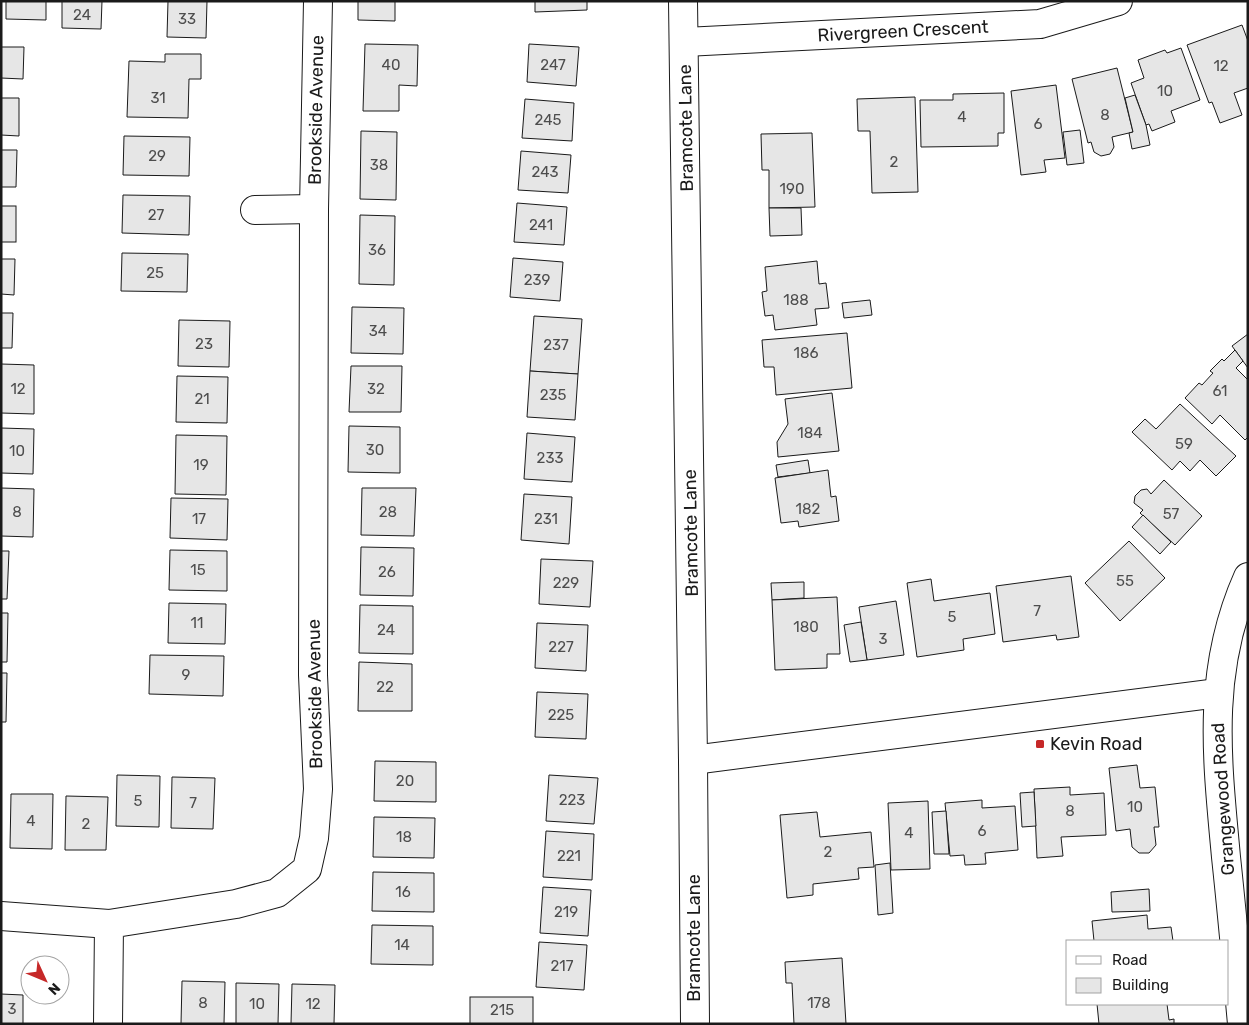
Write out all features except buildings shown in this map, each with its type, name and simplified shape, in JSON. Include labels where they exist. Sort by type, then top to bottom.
[{"type":"street","name":"Bramcote Lane","points":[[683,1],[685,42],[695,1024]]},
{"type":"street","name":"Rivergreen Crescent","points":[[685,42],[1040,24],[1118,1]]},
{"type":"street","name":"Brookside Avenue","points":[[1,916],[109,924],[236,904],[277,893],[307,869],[314,838],[318,789],[313,675],[314,209],[318,6]]},
{"type":"street","name":"Brookside Avenue","points":[[255,210],[314,209]]},
{"type":"street","name":"Grangewood Road","points":[[1242,1024],[1217,740],[1218,693],[1226,643],[1248,577]]},
{"type":"street","points":[[693,760],[1218,693]]},
{"type":"street","points":[[108,1024],[109,924]]},
{"type":"place","name":"Kevin Road","points":[[1040,744]]}]
